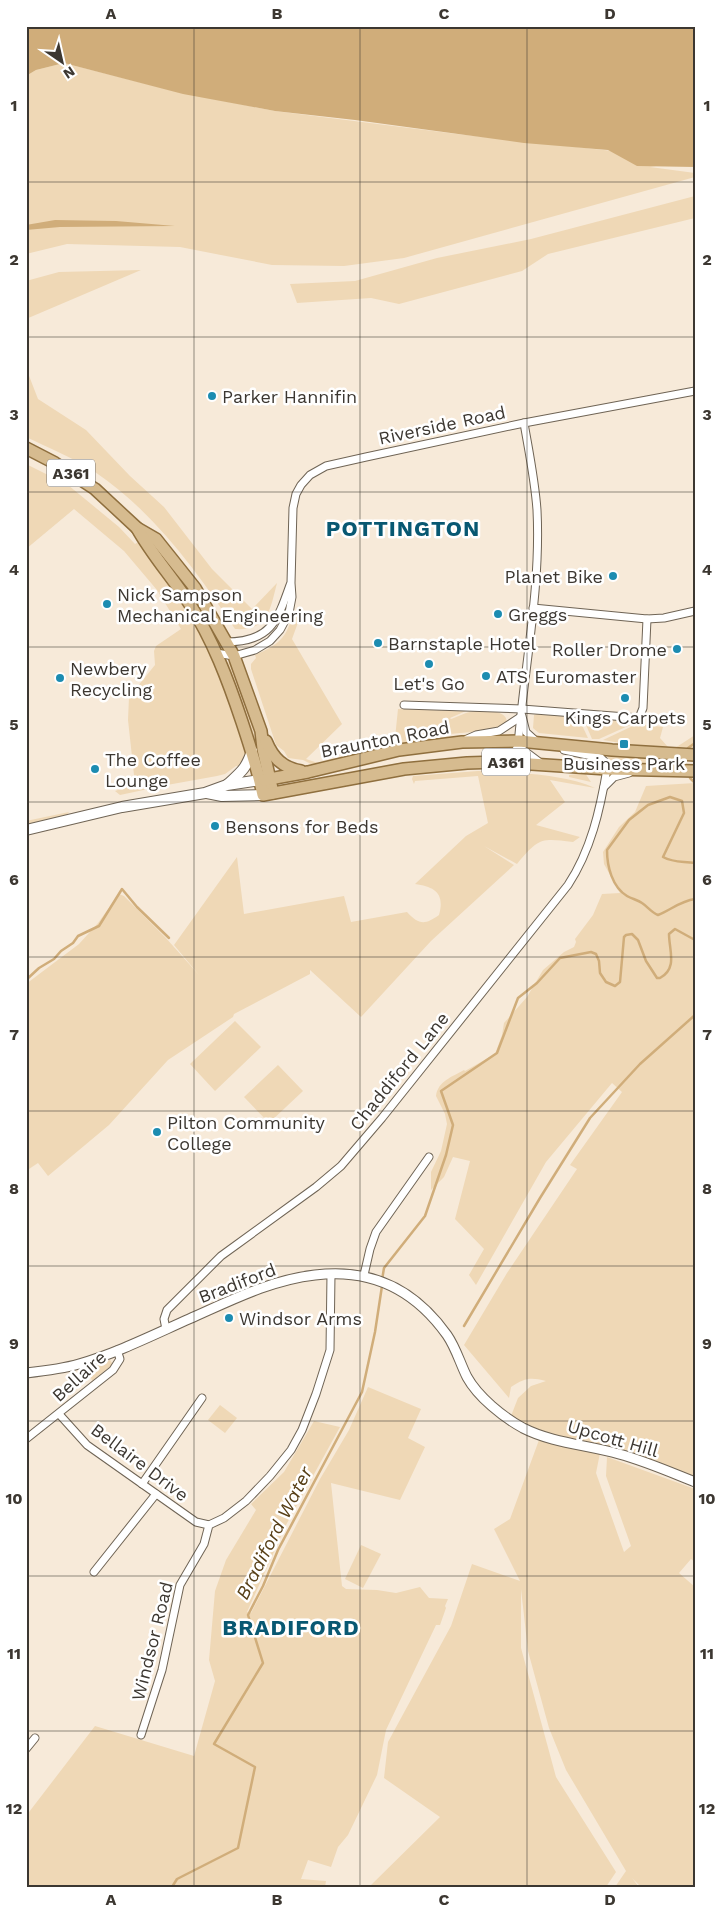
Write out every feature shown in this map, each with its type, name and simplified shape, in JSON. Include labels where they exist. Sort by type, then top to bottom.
[{"type":"main road","name":"A361","points":[[26,448],[95,489],[137,528],[156,540],[195,588],[234,656],[261,731],[273,756],[280,763],[298,771],[308,772]]},
{"type":"main road","name":"A361","points":[[137,528],[148,547],[189,603],[216,653],[252,751],[265,780]]},
{"type":"main road","name":"A361","points":[[261,731],[268,794]]},
{"type":"main road","name":"Braunton Road","points":[[26,830],[122,807],[205,793],[227,785],[308,772],[399,750],[462,742],[538,743],[695,755]]},
{"type":"main road","points":[[227,785],[248,765],[252,751]]},
{"type":"main road","name":"Braunton Road","points":[[205,793],[222,796],[268,794],[404,769],[467,763],[499,762],[607,769],[695,771]]},
{"type":"street","name":"Riverside Road","points":[[216,653],[234,656],[254,650],[270,641],[280,630],[289,613],[292,597],[293,508],[296,494],[301,484],[310,475],[326,466],[524,423],[695,391]]},
{"type":"street","points":[[499,762],[513,755],[519,744],[536,568],[537,510],[532,464],[524,423]]},
{"type":"street","name":"Riverside Road","points":[[226,642],[242,642],[255,639],[267,630],[275,621],[291,583]]},
{"type":"street","points":[[533,608],[647,619],[664,618],[695,611]]},
{"type":"street","points":[[404,704],[522,713],[639,718],[643,708],[647,619]]},
{"type":"street","points":[[462,742],[476,735],[499,731],[522,713]]},
{"type":"street","points":[[522,713],[526,732],[538,743]]},
{"type":"street","points":[[519,744],[542,764]]},
{"type":"street","points":[[555,744],[565,751],[601,758],[605,762],[607,769]]},
{"type":"street","points":[[591,768],[600,777],[604,787],[614,777],[635,770]]},
{"type":"street","name":"Chaddiford Lane","points":[[166,1329],[165,1315],[175,1301],[232,1247],[341,1166],[382,1118],[568,885],[580,865],[596,823],[607,769]]},
{"type":"street","points":[[364,1275],[376,1232],[429,1157]]},
{"type":"street","points":[[209,1525],[224,1518],[246,1500],[270,1476],[291,1450],[306,1421],[330,1350],[330,1274]]},
{"type":"street","name":"Bradiford","points":[[26,1373],[77,1364],[118,1350],[261,1288],[304,1276],[330,1274],[364,1275],[412,1298],[428,1312],[448,1336],[467,1377]]},
{"type":"street","name":"Bellaire","points":[[26,1440],[114,1369],[120,1359],[118,1350]]},
{"type":"street","name":"Upcott Hill","points":[[467,1377],[483,1398],[522,1427],[538,1435],[621,1454],[695,1482]]},
{"type":"street","points":[[142,1484],[202,1398]]},
{"type":"street","name":"Bellaire Drive","points":[[59,1414],[87,1445],[196,1522],[209,1525]]},
{"type":"street","points":[[94,1572],[156,1494]]},
{"type":"street","name":"Windsor Road","points":[[141,1735],[162,1670],[180,1585],[204,1544],[209,1525]]},
{"type":"street","points":[[26,1749],[35,1738]]},
{"type":"shaded area","points":[[26,26],[695,26],[695,167],[637,166],[608,150],[524,143],[275,111],[183,94],[64,63],[36,70],[26,76]]},
{"type":"shaded area","points":[[64,63],[178,92],[275,111],[457,134],[695,160],[650,167],[695,173],[695,177],[404,258],[344,266],[272,265],[180,247],[67,244],[26,254],[26,76],[36,70]]},
{"type":"shaded area","points":[[695,196],[695,218],[548,254],[522,271],[399,304],[371,298],[297,303],[290,284],[355,281],[437,258],[531,239]]},
{"type":"shaded area","points":[[55,220],[116,221],[175,226],[60,227],[26,230],[26,225]]},
{"type":"shaded area","points":[[141,270],[26,319],[26,281],[59,272]]},
{"type":"shaded area","points":[[26,368],[38,399],[86,430],[130,476],[164,507],[212,569],[252,609],[277,583],[269,610],[261,622],[246,629],[235,629],[189,564],[136,505],[87,467],[26,437]]},
{"type":"shaded area","points":[[26,464],[68,485],[119,527],[135,544],[140,541],[195,619],[224,681],[247,753],[243,766],[236,766],[225,774],[217,776],[120,795],[115,791],[135,784],[128,720],[129,697],[155,665],[154,651],[156,646],[181,629],[157,590],[124,551],[74,509],[26,549]]},
{"type":"shaded area","points":[[296,616],[300,617],[292,639],[342,724],[306,759],[318,763],[313,765],[303,760],[288,758],[284,751],[276,745],[251,669],[251,664],[256,658],[255,655],[272,647],[279,641]]},
{"type":"shaded area","points":[[226,661],[230,663],[249,715],[261,768],[248,719]]},
{"type":"shaded area","points":[[398,709],[466,711],[451,719],[470,712],[494,712],[504,716],[506,724],[493,730],[450,734],[394,747],[392,744],[394,740],[400,737],[395,738]]},
{"type":"shaded area","points":[[534,715],[575,717],[579,719],[588,738],[539,733],[533,728]]},
{"type":"shaded area","points":[[583,718],[637,722],[599,739],[592,739]]},
{"type":"shaded area","points":[[637,724],[663,727],[660,738],[668,747],[667,751],[603,740]]},
{"type":"shaded area","points":[[695,735],[695,751],[672,750]]},
{"type":"shaded area","points":[[597,754],[682,759],[683,766],[612,765],[607,756]]},
{"type":"shaded area","points":[[478,771],[554,777],[583,783],[595,788],[550,780],[565,802],[536,825],[580,837],[573,842],[547,840],[541,842],[530,849],[517,864],[484,846],[514,865],[431,941],[361,1017],[310,970],[310,974],[234,1014],[233,1017],[168,1060],[109,1125],[48,1176],[38,1163],[26,1171],[26,984],[79,944],[98,923],[119,894],[124,896],[165,937],[199,975],[174,945],[237,857],[244,914],[344,896],[351,922],[407,912],[419,921],[430,921],[439,915],[441,901],[439,896],[433,889],[415,884],[466,836],[488,823],[478,776],[415,781],[414,784],[412,779],[413,776]]},
{"type":"shaded area","points":[[585,773],[591,782],[569,777],[569,775]]},
{"type":"shaded area","points":[[695,783],[695,1477],[619,1451],[542,1432],[511,1416],[518,1398],[531,1386],[546,1381],[528,1379],[520,1382],[511,1387],[509,1398],[464,1345],[507,1273],[577,1169],[570,1165],[622,1092],[612,1083],[546,1162],[476,1285],[469,1275],[484,1249],[455,1219],[470,1161],[453,1157],[444,1177],[431,1190],[431,1172],[441,1151],[447,1124],[445,1114],[436,1096],[437,1091],[450,1077],[495,1054],[504,1023],[527,997],[543,970],[564,952],[574,947],[575,939],[593,915],[602,894],[620,893],[604,864],[603,852],[619,827],[635,812],[646,786]]},
{"type":"shaded area","points":[[69,812],[66,816],[26,825],[26,821]]},
{"type":"shaded area","points":[[235,1021],[261,1047],[215,1091],[190,1064]]},
{"type":"shaded area","points":[[278,1065],[303,1091],[269,1123],[244,1097]]},
{"type":"shaded area","points":[[110,1360],[112,1365],[92,1381],[88,1368]]},
{"type":"shaded area","points":[[368,1387],[421,1409],[408,1438],[425,1447],[400,1500],[331,1483],[342,1586],[346,1589],[396,1593],[420,1587],[429,1598],[448,1599],[440,1625],[436,1625],[386,1730],[377,1775],[348,1835],[338,1847],[331,1867],[308,1860],[301,1879],[326,1881],[325,1887],[26,1887],[26,1816],[95,1726],[194,1756],[215,1681],[209,1660],[215,1591],[226,1560],[256,1510],[251,1504],[284,1472],[314,1421],[340,1427],[286,1525],[247,1612],[251,1613],[320,1479],[349,1430]]},
{"type":"shaded area","points":[[220,1405],[237,1418],[225,1433],[208,1420]]},
{"type":"shaded area","points":[[539,1440],[600,1453],[596,1473],[624,1552],[631,1546],[606,1476],[607,1457],[695,1489],[695,1562],[691,1559],[679,1573],[695,1587],[695,1887],[641,1887],[632,1878],[639,1887],[615,1887],[626,1871],[566,1770],[549,1728],[528,1651],[521,1589],[521,1648],[556,1777],[616,1872],[606,1887],[369,1887],[440,1817],[384,1778],[388,1742],[451,1626],[472,1564],[520,1581],[494,1529],[510,1519]]},
{"type":"shaded area","points":[[361,1545],[381,1554],[363,1588],[345,1579]]},
{"type":"waterway","name":"Bradiford Water","points":[[688,748],[695,743]]},
{"type":"waterway","name":"Bradiford Water","points":[[690,778],[695,783]]},
{"type":"waterway","points":[[695,863],[675,861],[663,857],[684,813],[682,801],[670,797],[648,805],[629,820],[607,850],[609,869],[614,882],[627,896],[640,902],[656,914],[658,915],[695,899]]},
{"type":"waterway","points":[[26,980],[73,943],[78,936],[99,926],[122,889],[137,907],[169,938]]},
{"type":"waterway","points":[[382,1280],[384,1268],[425,1216],[446,1155],[453,1125],[441,1091],[497,1053],[518,998],[537,983],[560,958],[591,952],[596,954],[600,973],[606,982],[615,986],[620,982],[624,937],[626,935],[632,934],[638,940],[646,961],[657,978],[666,974],[671,964],[669,934],[675,929],[695,940]]},
{"type":"waterway","points":[[464,1326],[590,1118],[640,1064],[695,1015]]},
{"type":"waterway","name":"Bradiford Water","points":[[172,1887],[177,1879],[238,1848],[255,1767],[214,1744],[263,1663],[248,1615],[278,1550],[362,1392],[375,1332],[382,1286]]},
{"type":"place","name":"Parker Hannifin","points":[[212,396]]},
{"type":"place","name":"Planet Bike","points":[[613,576]]},
{"type":"place","name":"Nick Sampson Mechanical Engineering","points":[[107,604]]},
{"type":"place","name":"Greggs","points":[[498,614]]},
{"type":"place","name":"Barnstaple Hotel","points":[[378,643]]},
{"type":"place","name":"Roller Drome","points":[[677,649]]},
{"type":"place","name":"Let's Go","points":[[429,664]]},
{"type":"place","name":"ATS Euromaster","points":[[486,676]]},
{"type":"place","name":"Newbery Recycling","points":[[60,678]]},
{"type":"place","name":"Kings Carpets","points":[[625,698]]},
{"type":"place","name":"Business Park","points":[[624,744]]},
{"type":"place","name":"The Coffee Lounge","points":[[95,769]]},
{"type":"place","name":"Bensons for Beds","points":[[215,826]]},
{"type":"place","name":"Pilton Community College","points":[[157,1132]]},
{"type":"place","name":"Windsor Arms","points":[[229,1318]]},
{"type":"district","name":"POTTINGTON","points":[[403,528]]},
{"type":"district","name":"BRADIFORD","points":[[291,1627]]}]
